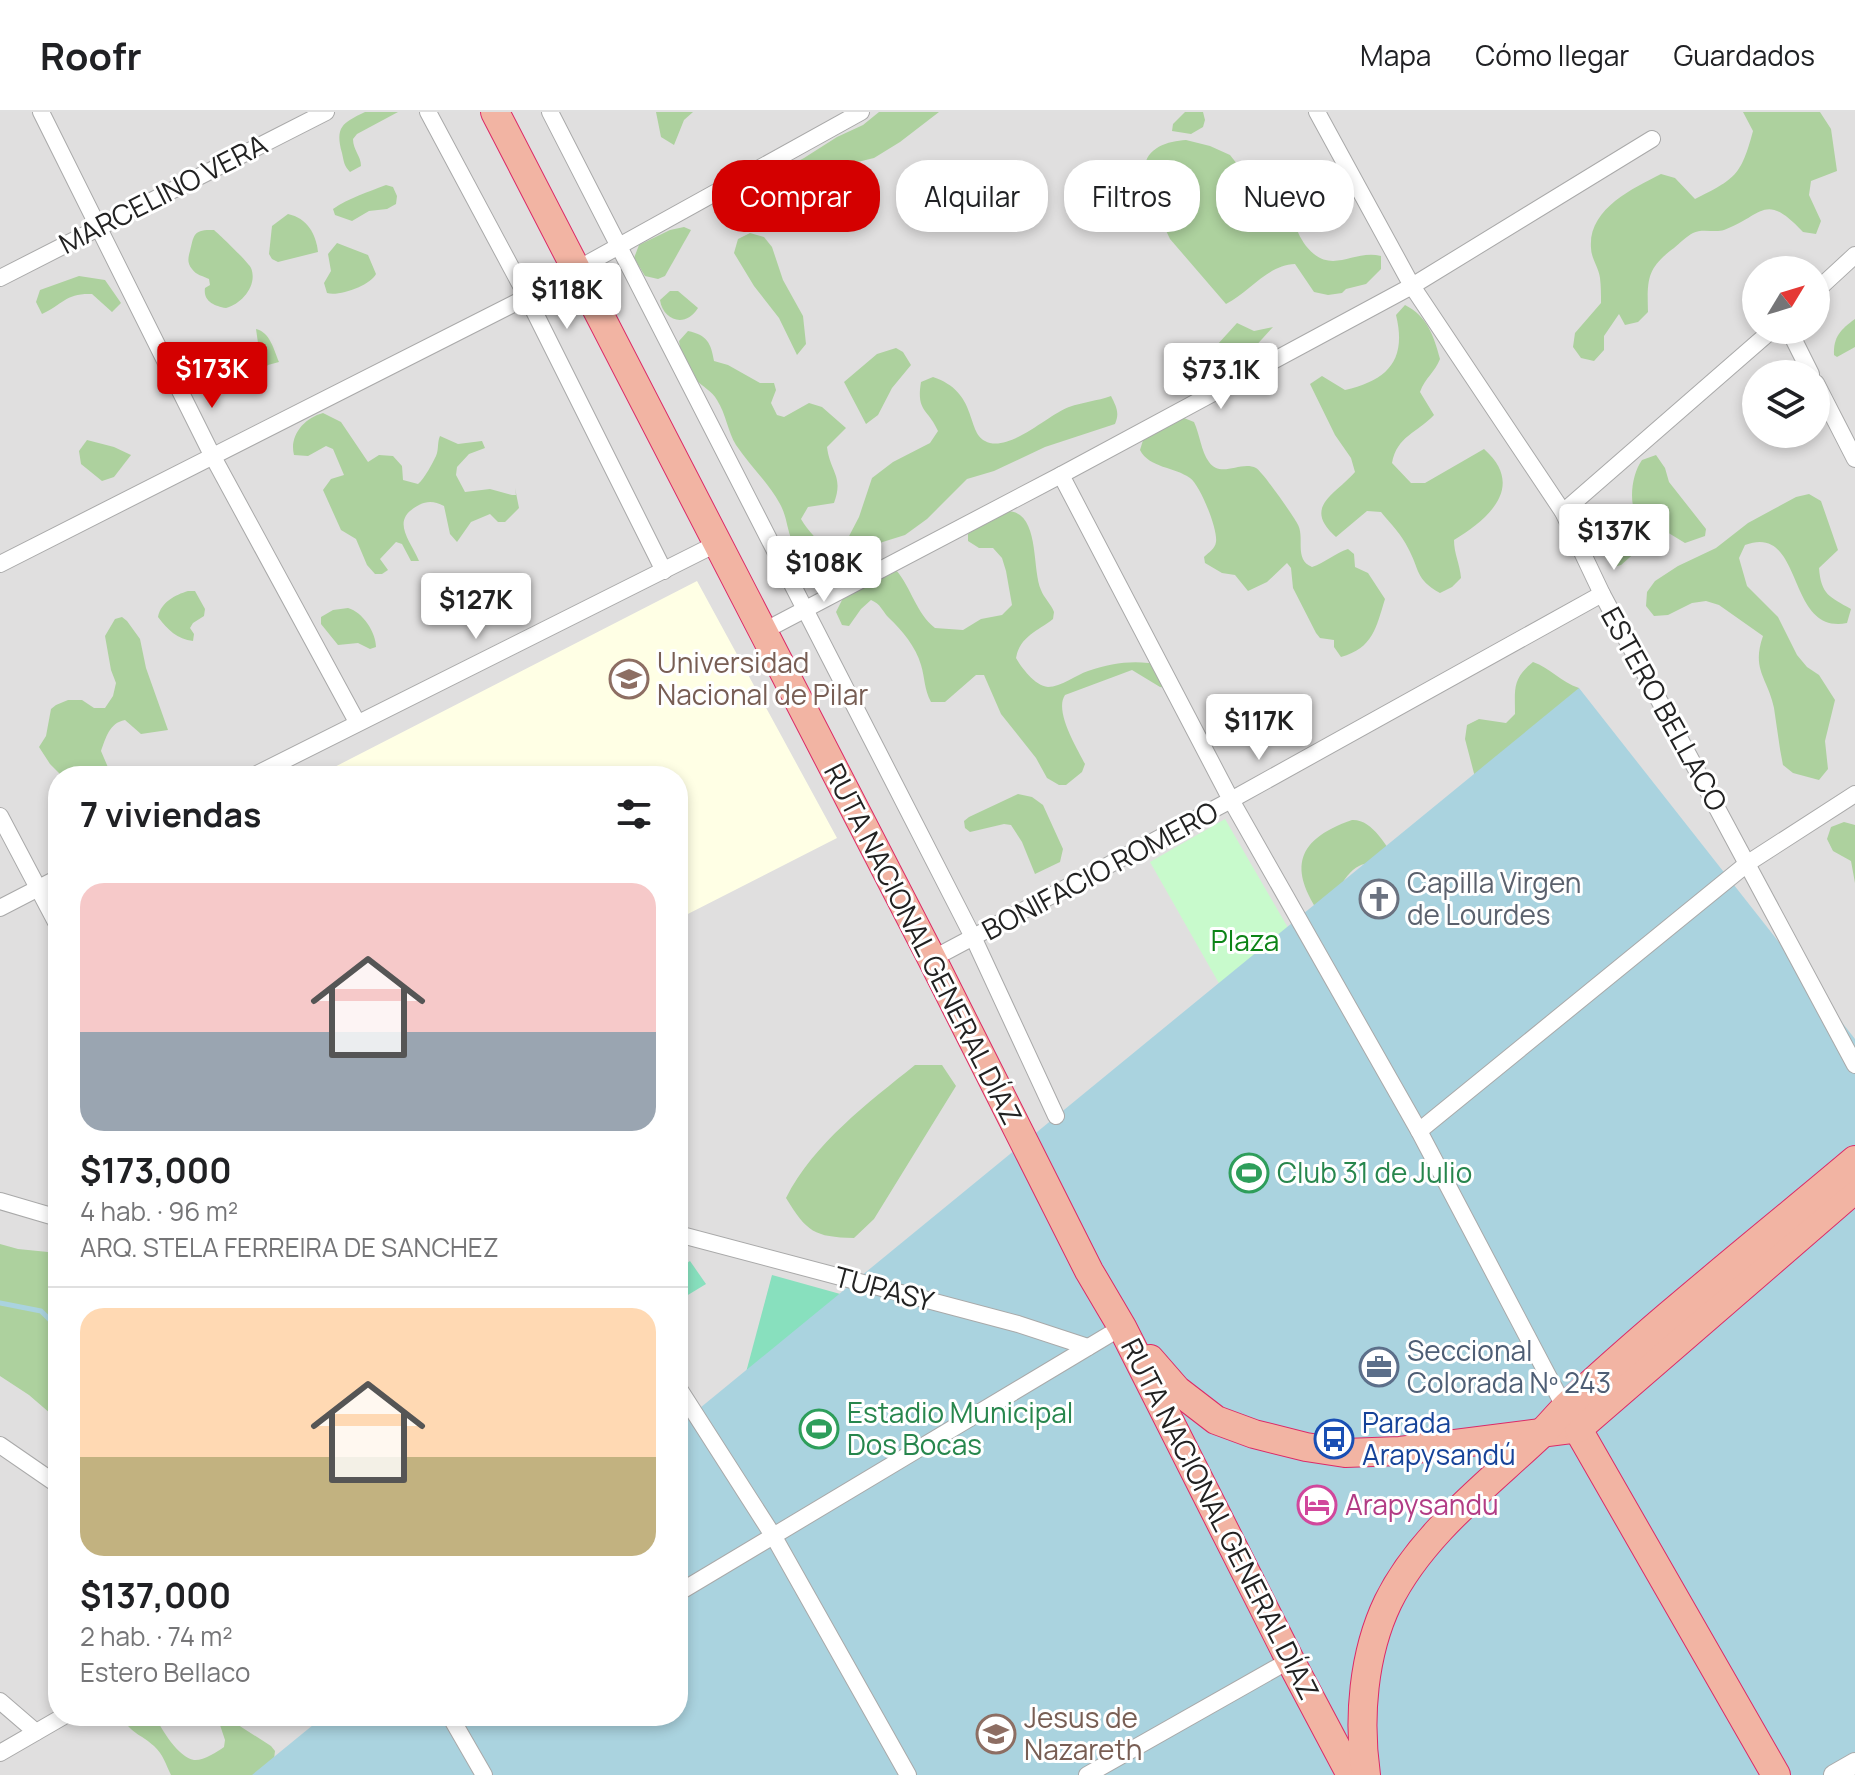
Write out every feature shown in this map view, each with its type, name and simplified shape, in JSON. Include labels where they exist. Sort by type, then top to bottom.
[{"type":"highway","name":"RUTA NACIONAL GENERAL DÍAZ","points":[[495,112],[1351,1775]]},
{"type":"highway","points":[[1572,1418],[1855,1160]]},
{"type":"highway","points":[[1122,1327],[1177,1390],[1216,1420],[1254,1434],[1306,1447],[1345,1453],[1400,1451],[1544,1431],[1572,1418],[1855,1189]]},
{"type":"highway","points":[[1572,1418],[1776,1775]]},
{"type":"highway","points":[[1366,1775],[1362,1721],[1365,1687],[1370,1658],[1388,1603],[1430,1542],[1544,1431]]},
{"type":"street","points":[[41,112],[212,455],[357,722]]},
{"type":"street","name":"MARCELINO VERA","points":[[0,278],[326,112]]},
{"type":"street","points":[[428,112],[527,297],[664,571]]},
{"type":"street","points":[[550,112],[974,939],[1056,1116]]},
{"type":"street","points":[[0,564],[577,271],[861,112]]},
{"type":"street","name":"ESTERO BELLACO","points":[[1317,112],[1412,286],[1563,512],[1602,594],[1855,1065]]},
{"type":"street","points":[[762,632],[1412,286],[1652,139]]},
{"type":"street","points":[[1830,278],[1855,255]]},
{"type":"street","points":[[1563,512],[1756,344]]},
{"type":"street","points":[[1830,410],[1855,459]]},
{"type":"street","points":[[1061,475],[1231,800],[1419,1131],[1572,1418]]},
{"type":"street","points":[[272,766],[718,543]]},
{"type":"street","name":"BONIFACIO ROMERO","points":[[932,959],[1231,800],[1602,594]]},
{"type":"street","points":[[1419,1131],[1748,863],[1855,794]]},
{"type":"street","points":[[0,816],[48,907]]},
{"type":"street","points":[[0,908],[48,883]]},
{"type":"street","points":[[0,1201],[48,1215]]},
{"type":"street","name":"TUPASY","points":[[688,1237],[1018,1324],[1088,1347]]},
{"type":"street","points":[[688,1587],[1122,1327]]},
{"type":"street","points":[[688,1403],[774,1537],[908,1775]]},
{"type":"street","points":[[3,1453],[48,1479]]},
{"type":"street","points":[[1087,1775],[1290,1660]]},
{"type":"street","points":[[0,1701],[36,1732]]},
{"type":"street","points":[[0,1753],[48,1725]]},
{"type":"street","points":[[460,1726],[484,1775]]},
{"type":"street","points":[[1834,1775],[1855,1763]]},
{"type":"shaded area","points":[[0,112],[1855,112],[1855,1775],[0,1775]]},
{"type":"shaded area","name":"Universidad Nacional de Pilar","points":[[697,581],[837,838],[688,914],[688,766],[336,766]]},
{"type":"green space","points":[[365,112],[398,112],[353,139],[361,166],[350,172],[344,161],[340,132],[351,119]]},
{"type":"green space","points":[[656,112],[693,112],[684,120],[674,145],[661,137]]},
{"type":"green space","points":[[879,112],[939,112],[874,158],[800,160],[863,125]]},
{"type":"green space","points":[[1185,112],[1203,112],[1203,127],[1191,134],[1172,131],[1173,124]]},
{"type":"green space","points":[[1743,112],[1820,112],[1831,129],[1837,171],[1811,181],[1809,195],[1821,221],[1816,234],[1803,232],[1780,212],[1771,209],[1756,213],[1724,230],[1693,233],[1665,255],[1650,275],[1648,312],[1638,322],[1625,325],[1619,314],[1604,336],[1604,350],[1594,361],[1581,358],[1573,347],[1575,333],[1601,303],[1601,284],[1591,248],[1592,234],[1604,211],[1637,186],[1661,174],[1675,178],[1695,199],[1728,181],[1740,167],[1753,131]]},
{"type":"green space","points":[[1186,140],[1210,146],[1234,160],[1216,160],[1216,232],[1298,232],[1306,246],[1324,260],[1381,256],[1381,269],[1366,284],[1328,295],[1314,292],[1295,264],[1285,266],[1267,274],[1226,304],[1167,232],[1200,232],[1200,160],[1147,160],[1158,147]]},
{"type":"green space","points":[[386,185],[393,187],[396,204],[387,209],[369,211],[352,221],[335,215],[333,209],[339,205]]},
{"type":"green space","points":[[288,214],[300,219],[309,228],[318,252],[278,262],[269,254],[272,226]]},
{"type":"green space","points":[[684,227],[691,230],[665,276],[658,279],[645,276],[634,258],[639,245],[670,230]]},
{"type":"green space","points":[[214,230],[245,261],[253,274],[247,293],[226,308],[208,300],[205,288],[210,285],[209,279],[196,273],[189,263],[196,234]]},
{"type":"green space","points":[[750,233],[764,237],[772,247],[783,280],[803,316],[806,344],[797,355],[779,318],[734,253],[738,239]]},
{"type":"green space","points":[[337,243],[368,255],[376,274],[361,286],[332,294],[327,293],[324,283],[331,271],[328,254]]},
{"type":"green space","points":[[79,276],[105,280],[121,303],[112,312],[92,294],[83,294],[70,297],[42,314],[36,302],[40,290]]},
{"type":"green space","points":[[670,291],[678,291],[698,308],[681,320],[670,317],[660,300]]},
{"type":"green space","points":[[1405,305],[1419,315],[1428,328],[1440,359],[1420,392],[1434,415],[1403,441],[1392,463],[1411,483],[1425,483],[1484,449],[1502,476],[1502,489],[1490,512],[1454,540],[1461,578],[1440,593],[1422,578],[1405,543],[1381,512],[1367,511],[1336,537],[1326,527],[1322,517],[1325,502],[1355,472],[1351,458],[1335,435],[1310,384],[1322,376],[1345,390],[1383,374],[1396,356],[1399,331],[1396,315]]},
{"type":"green space","points":[[1855,319],[1855,347],[1837,357],[1834,349],[1837,338]]},
{"type":"green space","points":[[1237,323],[1254,331],[1273,327],[1253,349],[1212,365],[1207,356]]},
{"type":"green space","points":[[256,329],[268,338],[279,362],[268,365],[257,375],[253,369],[258,343]]},
{"type":"green space","points":[[688,331],[707,341],[714,361],[728,365],[760,383],[774,383],[776,390],[771,403],[777,415],[784,417],[809,403],[822,407],[846,428],[827,447],[838,486],[834,503],[808,507],[801,519],[825,552],[813,559],[797,548],[780,504],[736,445],[717,400],[686,366],[679,341]]},
{"type":"green space","points":[[896,348],[903,352],[911,365],[892,388],[878,415],[866,424],[844,382],[877,354]]},
{"type":"green space","points":[[933,377],[957,392],[979,436],[994,444],[1016,438],[1069,407],[1111,396],[1117,416],[1115,424],[1045,447],[994,471],[967,479],[927,519],[905,535],[854,551],[847,540],[859,517],[872,478],[893,462],[930,443],[938,431],[920,399],[921,382]]},
{"type":"green space","points":[[323,413],[341,422],[368,462],[379,455],[393,456],[402,466],[403,480],[418,484],[436,456],[440,436],[458,444],[482,441],[485,448],[469,454],[457,467],[456,475],[465,492],[490,489],[516,495],[515,488],[519,508],[505,522],[498,522],[490,514],[471,522],[457,542],[450,534],[444,506],[432,502],[419,505],[405,517],[404,530],[419,561],[411,561],[402,544],[396,542],[380,559],[388,570],[375,574],[367,565],[356,539],[341,530],[323,490],[331,479],[344,475],[333,449],[326,446],[308,456],[294,455],[294,441],[304,423]]},
{"type":"green space","points":[[1179,416],[1194,422],[1204,453],[1214,467],[1250,466],[1264,477],[1297,523],[1301,553],[1306,563],[1312,567],[1348,549],[1354,554],[1355,567],[1368,573],[1385,599],[1372,636],[1360,648],[1341,657],[1334,647],[1334,640],[1320,638],[1293,588],[1291,568],[1287,563],[1267,582],[1248,591],[1235,575],[1222,573],[1205,563],[1204,557],[1214,547],[1216,536],[1199,489],[1184,474],[1156,464],[1140,450],[1144,437]]},
{"type":"green space","points":[[87,440],[131,455],[114,477],[102,481],[81,464],[79,451]]},
{"type":"green space","points":[[1656,455],[1665,468],[1669,482],[1706,529],[1705,536],[1685,543],[1662,529],[1621,565],[1614,567],[1605,557],[1609,551],[1640,538],[1640,525],[1632,500],[1633,482],[1642,460]]},
{"type":"green space","points":[[1809,494],[1821,501],[1838,550],[1819,568],[1822,584],[1832,598],[1851,609],[1847,623],[1827,622],[1813,613],[1778,549],[1764,542],[1745,545],[1739,558],[1747,586],[1778,617],[1797,655],[1819,675],[1835,700],[1825,741],[1828,769],[1819,780],[1793,773],[1783,765],[1774,708],[1760,666],[1763,636],[1719,605],[1706,601],[1692,603],[1668,615],[1654,616],[1646,606],[1647,592],[1655,581],[1716,548],[1748,523],[1796,497]]},
{"type":"green space","points":[[1004,511],[1016,513],[1024,519],[1029,529],[1041,590],[1054,612],[1053,619],[1030,635],[1018,650],[1016,658],[1029,676],[1048,687],[1107,666],[1134,662],[1162,665],[1167,688],[1132,670],[1065,695],[1062,702],[1064,720],[1085,764],[1082,772],[1066,785],[1059,785],[1047,778],[1036,758],[1001,714],[984,675],[976,675],[945,702],[931,702],[916,652],[904,633],[877,604],[871,600],[849,626],[842,625],[836,612],[842,600],[875,575],[896,570],[923,615],[935,628],[963,630],[981,619],[1002,615],[1012,605],[1002,558],[993,548],[979,548],[968,541],[968,534]]},
{"type":"green space","points":[[195,591],[205,609],[204,616],[190,628],[194,634],[193,641],[173,633],[158,617],[169,600]]},
{"type":"green space","points":[[348,608],[368,624],[376,647],[370,649],[358,643],[338,645],[321,624],[321,617],[333,610]]},
{"type":"green space","points":[[122,617],[127,621],[140,639],[146,668],[168,730],[141,734],[125,720],[115,724],[101,751],[107,766],[52,766],[39,747],[46,736],[51,709],[68,700],[82,700],[94,708],[105,708],[113,696],[116,683],[105,636],[115,619]]},
{"type":"green space","points":[[1533,662],[1579,688],[1579,716],[1476,781],[1465,739],[1467,725],[1479,719],[1506,723],[1515,714],[1518,679]]},
{"type":"green space","points":[[1018,794],[1032,797],[1043,805],[1063,849],[1060,862],[1035,874],[1022,842],[1011,825],[970,832],[965,828],[964,821],[969,817]]},
{"type":"green space","name":"Plaza","points":[[1225,819],[1309,964],[1233,1008],[1150,862]]},
{"type":"green space","points":[[1352,820],[1373,829],[1398,862],[1368,863],[1353,870],[1324,920],[1305,888],[1302,860],[1307,848],[1317,838]]},
{"type":"green space","points":[[1844,822],[1855,825],[1855,883],[1851,861],[1833,851],[1827,839],[1831,827]]},
{"type":"green space","points":[[915,1065],[942,1065],[956,1086],[874,1219],[854,1238],[829,1236],[813,1230],[786,1198],[798,1178],[843,1125]]},
{"type":"green space","points":[[0,1244],[48,1252],[48,1411],[0,1376]]},
{"type":"green space","points":[[688,1262],[706,1284],[688,1295]]},
{"type":"green space","points":[[772,1275],[905,1312],[745,1376]]},
{"type":"green space","points":[[128,1726],[161,1726],[182,1754],[198,1760],[224,1747],[220,1726],[240,1726],[271,1746],[275,1751],[274,1759],[264,1775],[171,1775],[157,1749]]},
{"type":"water","points":[[1579,688],[1855,1039],[1855,1775],[252,1775],[312,1726],[688,1726],[688,1418]]},
{"type":"waterway","points":[[0,1303],[41,1311],[48,1318]]},
{"type":"place","name":"Universidad Nacional de Pilar","points":[[629,679]]},
{"type":"place","name":"Capilla Virgen de Lourdes","points":[[1379,899]]},
{"type":"place","name":"Club 31 de Julio","points":[[1249,1173]]},
{"type":"place","name":"Seccional Colorada Nº 243","points":[[1379,1367]]},
{"type":"place","name":"Estadio Municipal Dos Bocas","points":[[819,1429]]},
{"type":"place","name":"Parada Arapysandú","points":[[1334,1439]]},
{"type":"place","name":"Arapysandu","points":[[1317,1505]]},
{"type":"place","name":"Jesus de Nazareth","points":[[996,1734]]}]
